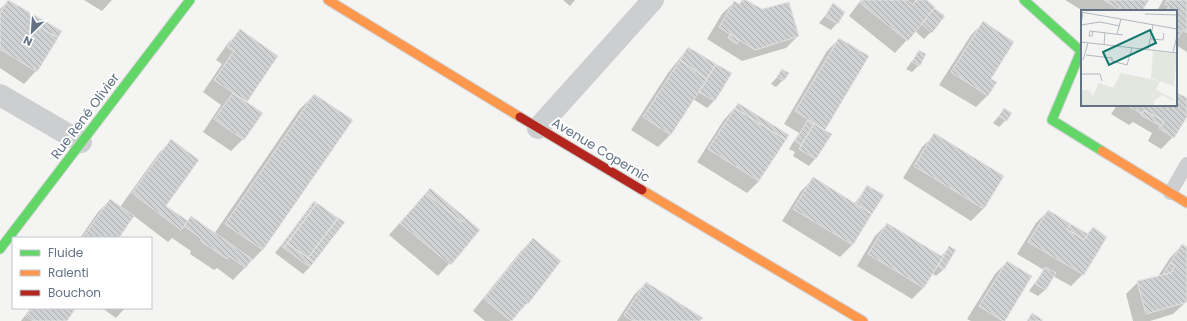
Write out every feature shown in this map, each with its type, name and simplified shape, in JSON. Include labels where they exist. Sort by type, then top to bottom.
[{"type":"street","name":"Rue René Olivier","points":[[0,249],[190,0]]},
{"type":"street","name":"Avenue Copernic","points":[[328,0],[538,128],[863,321]]},
{"type":"street","points":[[538,128],[653,0]]},
{"type":"street","points":[[1024,0],[1081,51],[1052,120],[1187,203]]},
{"type":"street","points":[[0,94],[81,142]]},
{"type":"lane","points":[[1170,193],[1187,164]]},
{"type":"building","points":[[8,0],[43,20],[39,27],[58,38],[37,72],[0,49],[0,13]]},
{"type":"building","points":[[742,0],[746,0],[762,9],[789,2],[799,36],[755,50],[719,27],[734,1],[740,4]]},
{"type":"building","points":[[862,0],[907,0],[913,5],[916,0],[927,0],[935,7],[908,41],[860,3]]},
{"type":"building","points":[[1104,0],[1149,0],[1143,10],[1120,10]]},
{"type":"building","points":[[1167,0],[1187,0],[1187,33],[1183,30],[1177,39],[1177,10],[1167,10],[1169,6],[1165,4]]},
{"type":"building","points":[[833,3],[845,12],[838,24],[825,16]]},
{"type":"building","points":[[934,8],[945,16],[932,33],[922,24]]},
{"type":"building","points":[[43,20],[62,31],[58,38],[39,27]]},
{"type":"building","points":[[983,21],[1014,42],[991,79],[997,82],[988,96],[951,72]]},
{"type":"building","points":[[240,29],[278,56],[247,102],[214,80],[234,51],[227,47]]},
{"type":"building","points":[[730,34],[739,40],[737,44],[728,38]]},
{"type":"building","points":[[839,38],[869,56],[825,130],[795,111]]},
{"type":"building","points":[[688,47],[716,64],[707,79],[680,60]]},
{"type":"building","points":[[919,50],[926,54],[920,66],[912,62]]},
{"type":"building","points":[[680,60],[707,79],[671,135],[643,117]]},
{"type":"building","points":[[716,64],[732,73],[715,101],[699,92]]},
{"type":"building","points":[[782,69],[789,73],[784,81],[777,77]]},
{"type":"building","points":[[233,93],[263,113],[244,140],[214,119]]},
{"type":"building","points":[[1177,93],[1187,98],[1187,117],[1174,138],[1159,128],[1164,121],[1144,110],[1142,114],[1129,106],[1177,106]]},
{"type":"building","points":[[314,94],[353,120],[263,250],[225,224]]},
{"type":"building","points":[[738,103],[789,135],[786,140],[735,108]]},
{"type":"building","points":[[735,108],[786,140],[759,181],[708,149]]},
{"type":"building","points":[[1004,108],[1012,113],[1007,121],[999,116]]},
{"type":"building","points":[[1144,110],[1164,121],[1161,126],[1141,115]]},
{"type":"building","points":[[808,120],[814,124],[801,145],[795,141]]},
{"type":"building","points":[[814,124],[832,134],[816,159],[799,149]]},
{"type":"building","points":[[934,133],[1004,176],[984,209],[914,166]]},
{"type":"building","points":[[171,139],[199,160],[166,206],[188,221],[181,230],[132,193]]},
{"type":"building","points":[[813,177],[872,214],[853,245],[793,209]]},
{"type":"building","points":[[867,185],[884,195],[872,214],[856,204]]},
{"type":"building","points":[[430,188],[466,218],[462,222],[426,193]]},
{"type":"building","points":[[426,193],[462,222],[466,218],[480,230],[451,265],[400,223]]},
{"type":"building","points":[[110,199],[134,216],[120,237],[83,237]]},
{"type":"building","points":[[314,201],[317,203],[284,248],[281,246]]},
{"type":"building","points":[[317,203],[338,218],[308,258],[287,243]]},
{"type":"building","points":[[1048,210],[1071,224],[1067,229],[1084,240],[1093,227],[1107,237],[1084,275],[1028,242]]},
{"type":"building","points":[[191,216],[252,259],[246,268],[229,256],[227,259],[201,241],[202,239],[184,226]]},
{"type":"building","points":[[338,218],[345,222],[314,262],[308,258]]},
{"type":"building","points":[[887,223],[943,257],[924,288],[868,254]]},
{"type":"building","points":[[1071,224],[1088,234],[1084,240],[1067,229]]},
{"type":"building","points":[[533,238],[561,261],[528,304],[527,303],[511,321],[484,299]]},
{"type":"building","points":[[287,243],[314,262],[310,267],[284,248]]},
{"type":"building","points":[[1182,244],[1187,247],[1187,302],[1146,314],[1137,281],[1171,273],[1175,266],[1170,263]]},
{"type":"building","points":[[949,246],[956,250],[944,270],[938,266]]},
{"type":"building","points":[[1007,261],[1032,276],[1005,321],[1003,321],[979,306]]},
{"type":"building","points":[[1170,263],[1175,266],[1171,273],[1163,274]]},
{"type":"building","points":[[1045,267],[1056,273],[1046,290],[1035,284]]},
{"type":"building","points":[[646,282],[703,318],[700,321],[633,321],[624,315]]},
{"type":"building","points":[[32,309],[75,309],[67,321],[33,321],[26,316]]},
{"type":"building","points":[[1032,313],[1043,320],[1027,321]]},
{"type":"traffic: fast","points":[[0,249],[190,0]]},
{"type":"traffic: fast","points":[[1024,0],[1081,51],[1052,120],[1102,151]]},
{"type":"traffic: slow","points":[[328,0],[520,117]]},
{"type":"traffic: slow","points":[[1102,151],[1187,203]]},
{"type":"traffic: slow","points":[[642,190],[863,321]]},
{"type":"traffic: jam","points":[[520,117],[642,190]]}]
